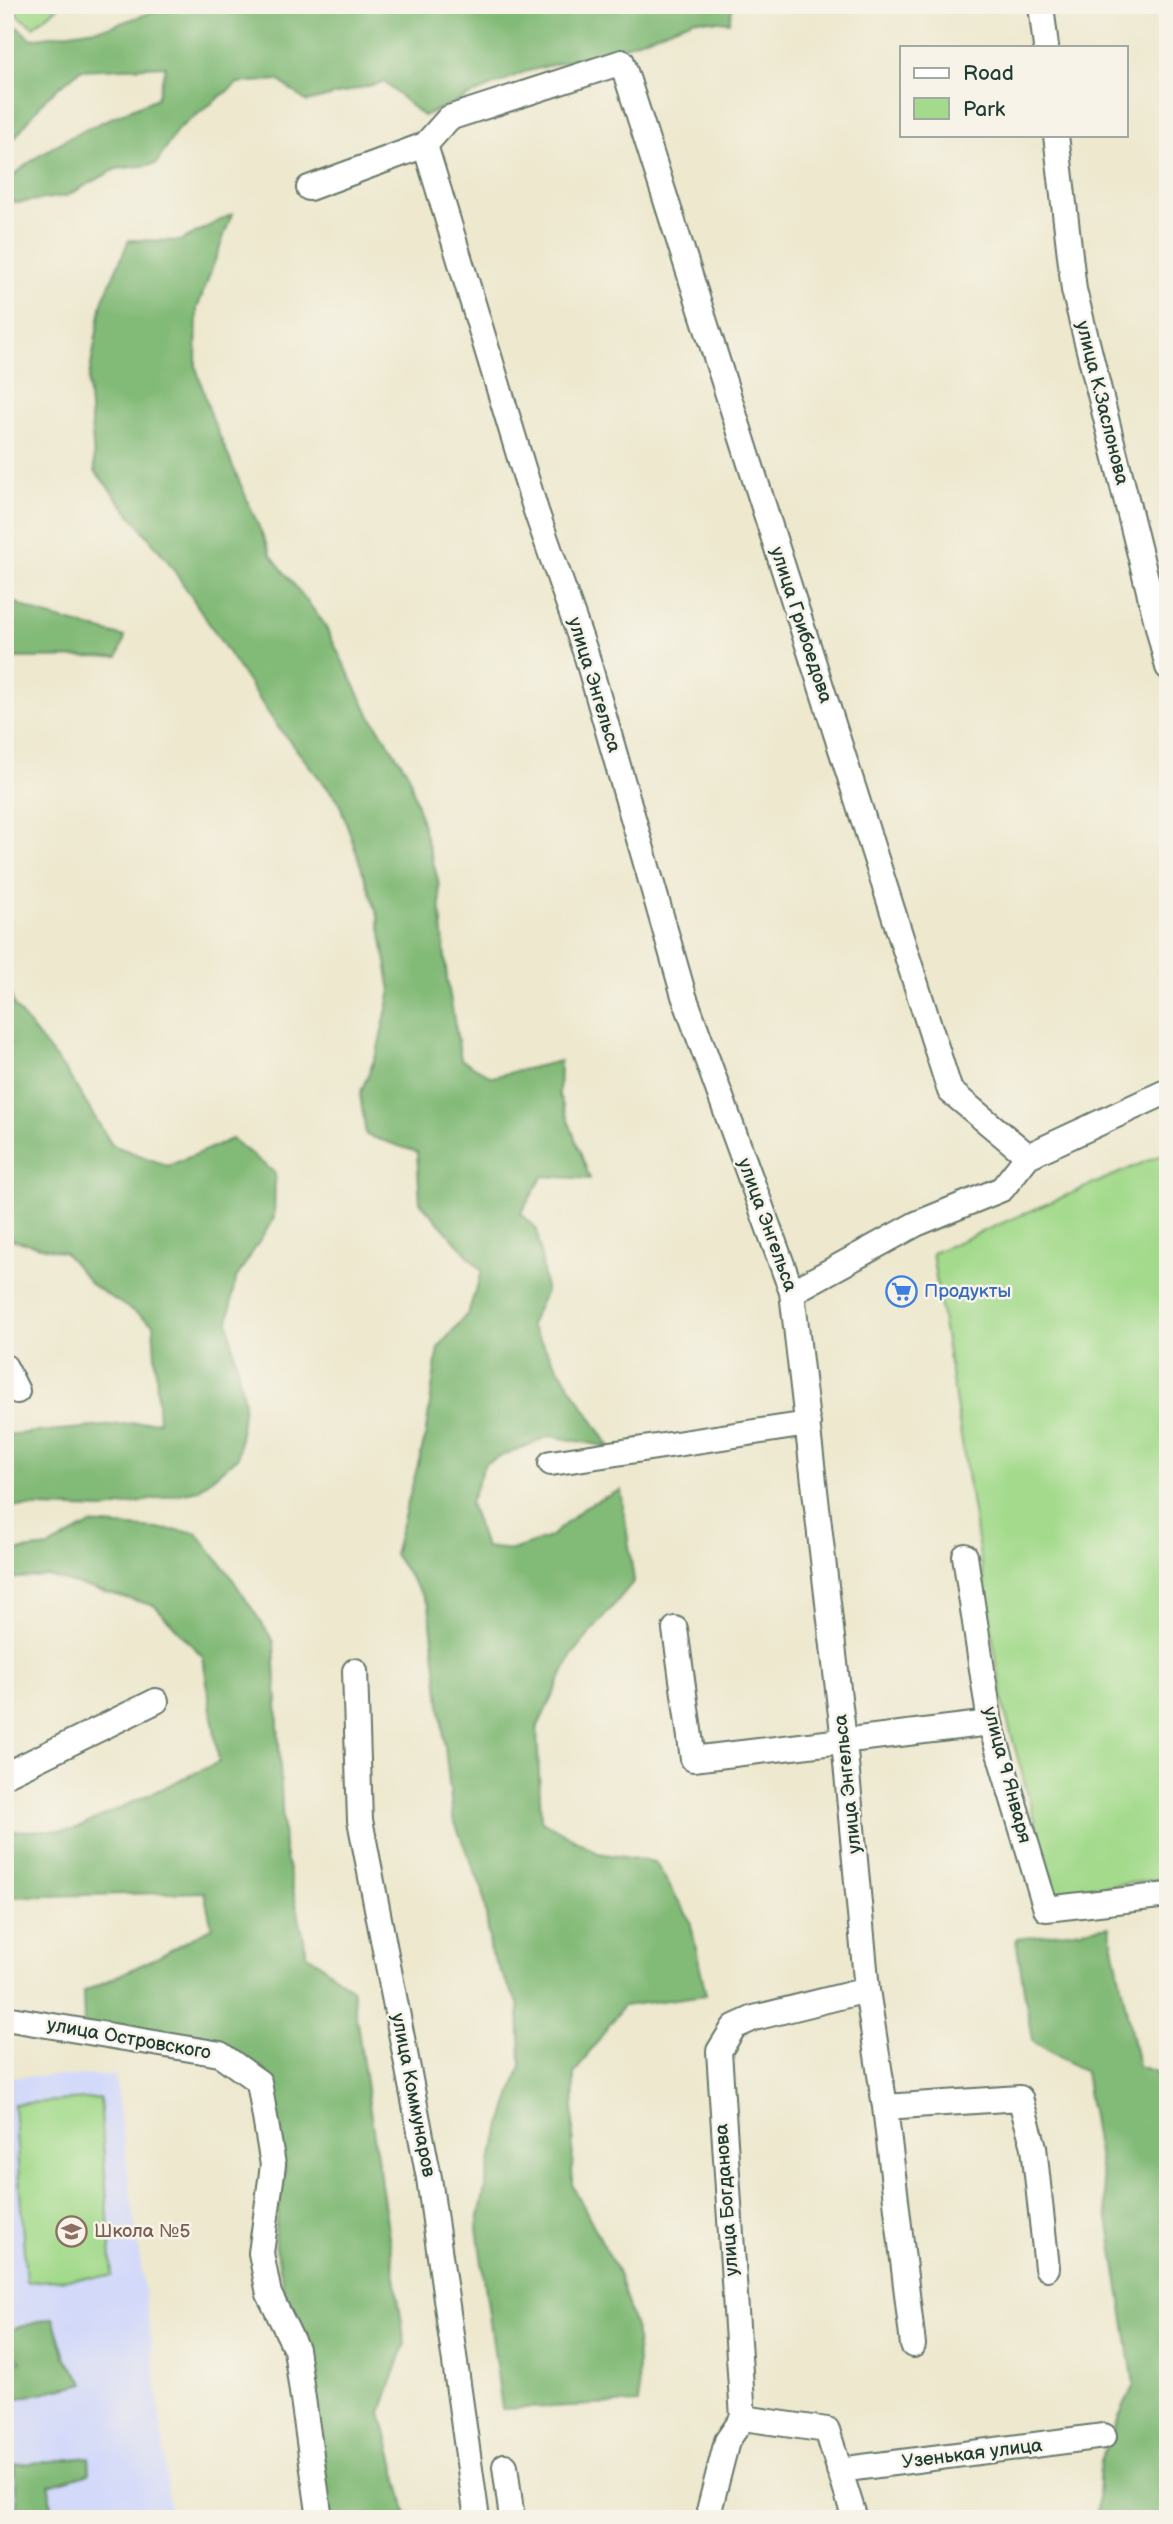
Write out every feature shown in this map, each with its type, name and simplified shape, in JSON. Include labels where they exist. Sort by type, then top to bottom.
[{"type":"street","points":[[1041,5],[1046,46]]},
{"type":"street","name":"улица Грибоедова","points":[[425,145],[449,118],[622,62],[950,1091],[1028,1156]]},
{"type":"street","name":"улица К.Заслонова","points":[[1056,136],[1074,290],[1168,667]]},
{"type":"street","points":[[309,188],[425,145]]},
{"type":"street","name":"улица Энгельса","points":[[425,145],[536,511],[586,654],[684,996],[792,1292],[844,1741],[867,1990],[885,2107],[913,2345]]},
{"type":"street","points":[[792,1292],[916,1224],[1002,1189],[1028,1156],[1168,1091]]},
{"type":"street","points":[[5,1367],[17,1391]]},
{"type":"street","points":[[551,1463],[807,1424]]},
{"type":"street","name":"улица 9 Января","points":[[965,1556],[990,1723],[1046,1909],[1168,1895]]},
{"type":"street","points":[[675,1629],[693,1759],[990,1723]]},
{"type":"street","name":"улица Коммунаров","points":[[355,1671],[360,1820],[429,2178],[477,2519]]},
{"type":"street","points":[[5,1775],[156,1701]]},
{"type":"street","name":"улица Богданова","points":[[743,2418],[719,2051],[734,2027],[754,2018],[867,1990]]},
{"type":"street","name":"улица Островского","points":[[5,2018],[220,2054],[259,2082],[273,2165],[261,2253],[269,2294],[296,2349],[320,2519]]},
{"type":"street","points":[[885,2107],[1020,2098],[1034,2147],[1047,2268]]},
{"type":"street","points":[[710,2507],[727,2441],[743,2418],[827,2430],[855,2519]]},
{"type":"street","name":"Узенькая улица","points":[[839,2470],[1104,2436]]},
{"type":"street","points":[[505,2466],[512,2519]]},
{"type":"shaded area","name":"Школа №5","points":[[115,2075],[157,2386],[171,2519],[5,2519],[5,2077]]},
{"type":"green space","points":[[5,5],[61,5],[33,27]]},
{"type":"green space","points":[[160,5],[733,5],[729,22],[695,19],[620,48],[524,72],[423,116],[384,82],[307,102],[278,80],[238,83],[177,130],[156,164],[116,169],[66,196],[16,203],[5,196],[5,184],[38,156],[97,124],[157,98],[166,66],[80,70],[46,98],[5,150],[5,17],[31,39],[109,27],[159,10]]},
{"type":"green space","points":[[232,214],[197,309],[196,367],[211,416],[271,555],[323,622],[368,712],[408,773],[438,880],[447,979],[461,1059],[492,1077],[560,1061],[559,1095],[590,1179],[543,1176],[521,1213],[537,1230],[546,1291],[530,1325],[610,1447],[550,1436],[485,1463],[470,1503],[485,1547],[512,1550],[550,1537],[586,1506],[621,1490],[634,1581],[572,1655],[537,1728],[541,1820],[598,1853],[655,1862],[690,1920],[706,1995],[623,2006],[574,2074],[572,2184],[618,2273],[637,2334],[639,2403],[502,2409],[477,2227],[491,2158],[521,2065],[519,2005],[491,1954],[483,1891],[453,1818],[429,1605],[394,1554],[425,1438],[438,1348],[468,1313],[482,1271],[420,1202],[417,1152],[366,1135],[360,1094],[377,1053],[391,991],[378,916],[339,802],[277,726],[167,560],[95,471],[88,383],[102,302],[129,240],[180,241]]},
{"type":"green space","points":[[5,598],[41,614],[125,637],[118,657],[5,658]]},
{"type":"green space","points":[[5,979],[15,1007],[68,1074],[112,1145],[168,1166],[232,1139],[275,1173],[274,1218],[235,1280],[228,1322],[244,1402],[238,1457],[198,1490],[107,1509],[5,1506],[5,1435],[159,1421],[153,1324],[92,1285],[65,1253],[5,1238]]},
{"type":"green space","points":[[1168,1152],[1168,1878],[1055,1893],[1004,1708],[932,1253]]},
{"type":"green space","points":[[91,1524],[196,1532],[230,1575],[274,1642],[284,1847],[307,1954],[352,1989],[405,2344],[381,2412],[408,2519],[327,2519],[274,2236],[285,2169],[273,2089],[259,2068],[84,2025],[83,1992],[156,1958],[212,1927],[204,1892],[5,1897],[5,1831],[73,1830],[219,1762],[203,1657],[155,1606],[47,1576],[5,1579],[5,1552],[49,1547]]},
{"type":"green space","points":[[1109,1926],[1138,2066],[1168,2076],[1168,2519],[1097,2519],[1100,2460],[1134,2384],[1085,2072],[1032,2041],[1016,1939]]},
{"type":"green space","points":[[100,2098],[112,2276],[26,2282],[14,2104]]},
{"type":"green space","points":[[53,2318],[65,2357],[85,2383],[5,2401],[5,2366],[21,2361],[5,2347],[5,2331]]},
{"type":"green space","points":[[89,2457],[90,2473],[49,2485],[52,2519],[19,2519],[14,2465]]},
{"type":"place","name":"Продукты","points":[[901,1291]]},
{"type":"place","name":"Школа №5","points":[[71,2231]]}]
